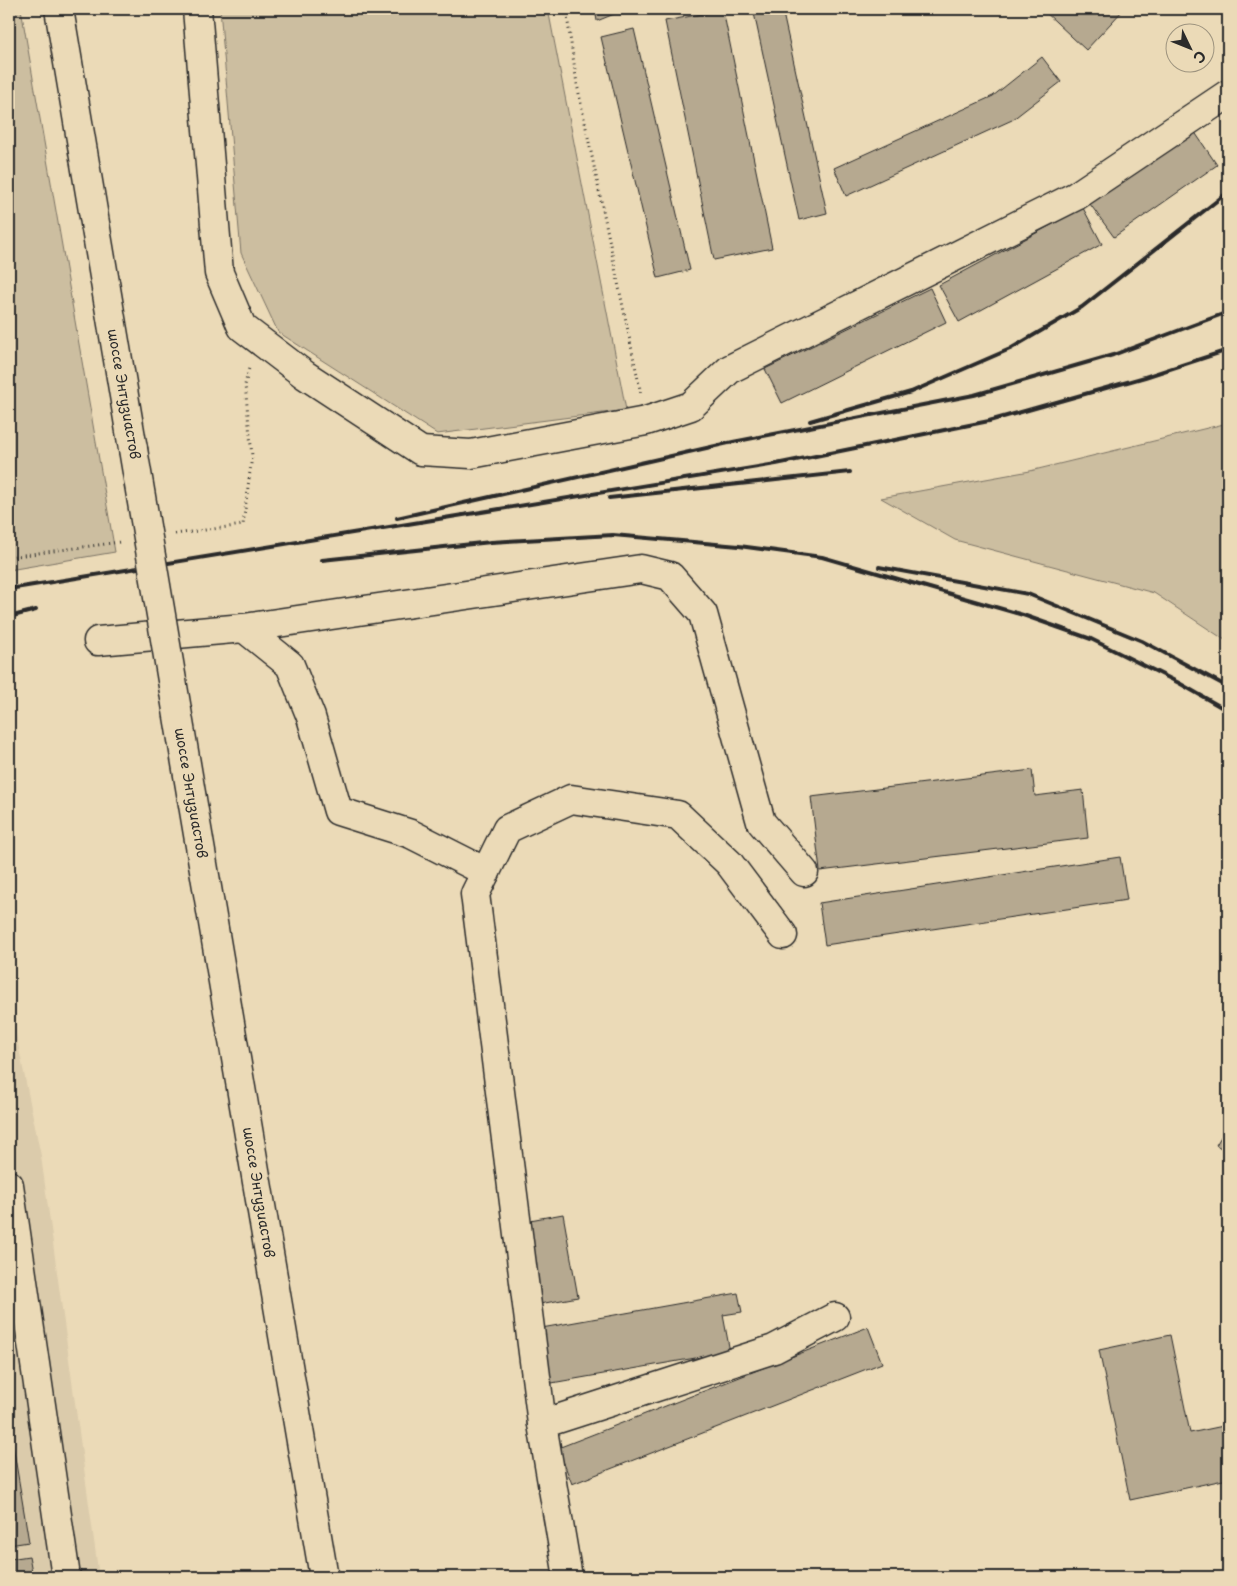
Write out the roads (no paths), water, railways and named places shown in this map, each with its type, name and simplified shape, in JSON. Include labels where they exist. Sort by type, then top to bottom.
[{"type":"main road","name":"шоссе Энтузиастов","points":[[59,9],[324,1577]]},
{"type":"main road","points":[[197,9],[219,273],[242,327],[305,375],[421,451],[470,454],[646,421],[691,406],[730,369],[1076,196],[1228,94]]},
{"type":"main road","points":[[98,641],[244,628],[641,569],[670,576],[703,614],[762,822],[804,872]]},
{"type":"main road","points":[[244,628],[290,665],[311,717],[338,811],[411,834],[486,872]]},
{"type":"main road","points":[[568,1577],[542,1424],[475,894],[507,829],[570,800],[678,815],[729,863],[783,935]]},
{"type":"main road","points":[[9,1185],[66,1577]]},
{"type":"main road","points":[[542,1424],[774,1349],[835,1317]]},
{"type":"railway","points":[[810,421],[911,392],[1010,349],[1082,307],[1228,192]]},
{"type":"railway","points":[[397,518],[733,442],[974,395],[1113,355],[1228,312]]},
{"type":"railway","points":[[9,589],[776,464],[989,421],[1145,377],[1228,350]]},
{"type":"railway","points":[[609,498],[850,472]]},
{"type":"railway","points":[[322,560],[491,542],[613,535],[739,546],[822,557],[1023,615],[1091,639],[1179,683],[1228,711]]},
{"type":"railway","points":[[879,567],[1028,594],[1142,641],[1228,687]]},
{"type":"railway","points":[[9,617],[36,610]]}]
